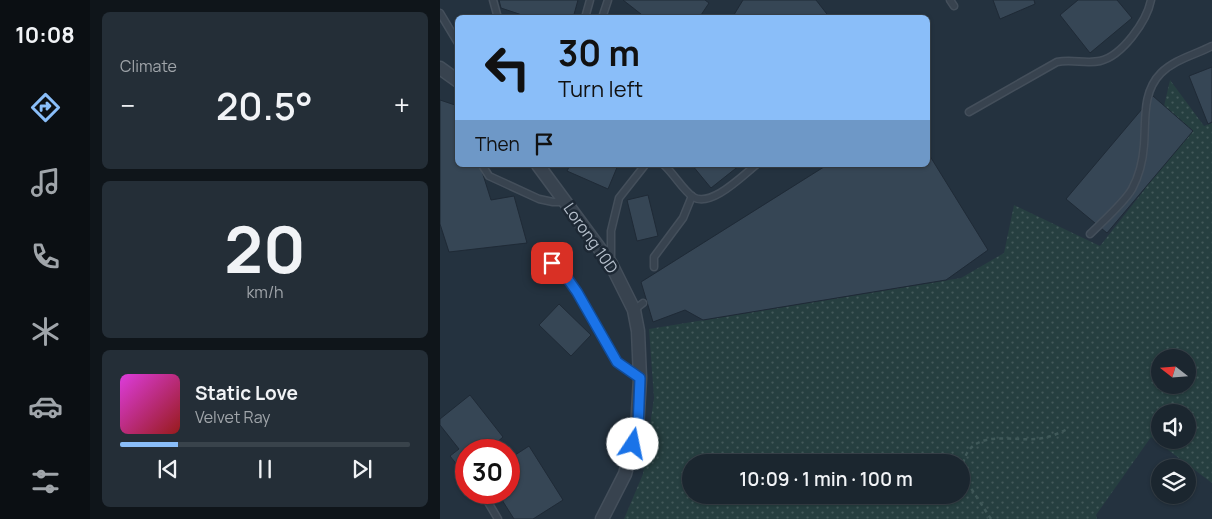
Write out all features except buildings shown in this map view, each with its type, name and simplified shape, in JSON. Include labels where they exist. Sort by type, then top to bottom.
[{"type":"street","points":[[440,68],[455,79]]},
{"type":"street","name":"Lorong 10D","points":[[545,171],[611,264],[638,306],[640,378],[638,429],[625,474],[602,519]]},
{"type":"lane","points":[[492,0],[497,15]]},
{"type":"lane","points":[[586,15],[590,0]]},
{"type":"lane","points":[[603,15],[608,0]]},
{"type":"lane","points":[[969,112],[1057,62],[1068,60],[1090,62],[1111,57],[1143,22],[1151,0]]},
{"type":"lane","points":[[440,13],[455,38]]},
{"type":"lane","points":[[1090,234],[1132,190],[1144,146],[1147,97],[1152,84],[1168,66],[1212,46]]},
{"type":"lane","points":[[483,167],[489,176],[539,199],[566,202]]},
{"type":"lane","points":[[611,264],[611,230],[617,204],[619,198],[642,167]]},
{"type":"lane","points":[[666,167],[692,196],[702,200],[715,197],[753,167]]},
{"type":"lane","points":[[654,266],[654,257],[683,218],[692,196]]},
{"type":"lane","points":[[552,263],[565,275],[577,292],[617,362],[640,378]]},
{"type":"lane","points":[[489,504],[498,519]]},
{"type":"path","points":[[991,519],[963,476],[962,470],[965,457],[971,446],[981,441],[992,439],[1036,439],[1054,436],[1069,428]]},
{"type":"green space","points":[[1170,80],[1204,126],[1212,123],[1212,483],[1196,471],[1196,459],[1180,459],[1167,449],[1196,449],[1196,404],[1151,404],[1151,437],[1096,515],[1097,519],[624,519],[643,474],[654,398],[649,329],[961,278],[1004,253],[1014,205],[1100,246],[1145,189]]},
{"type":"route","points":[[552,263],[565,275],[577,292],[617,362],[627,371],[640,378],[638,429],[633,444]]}]
